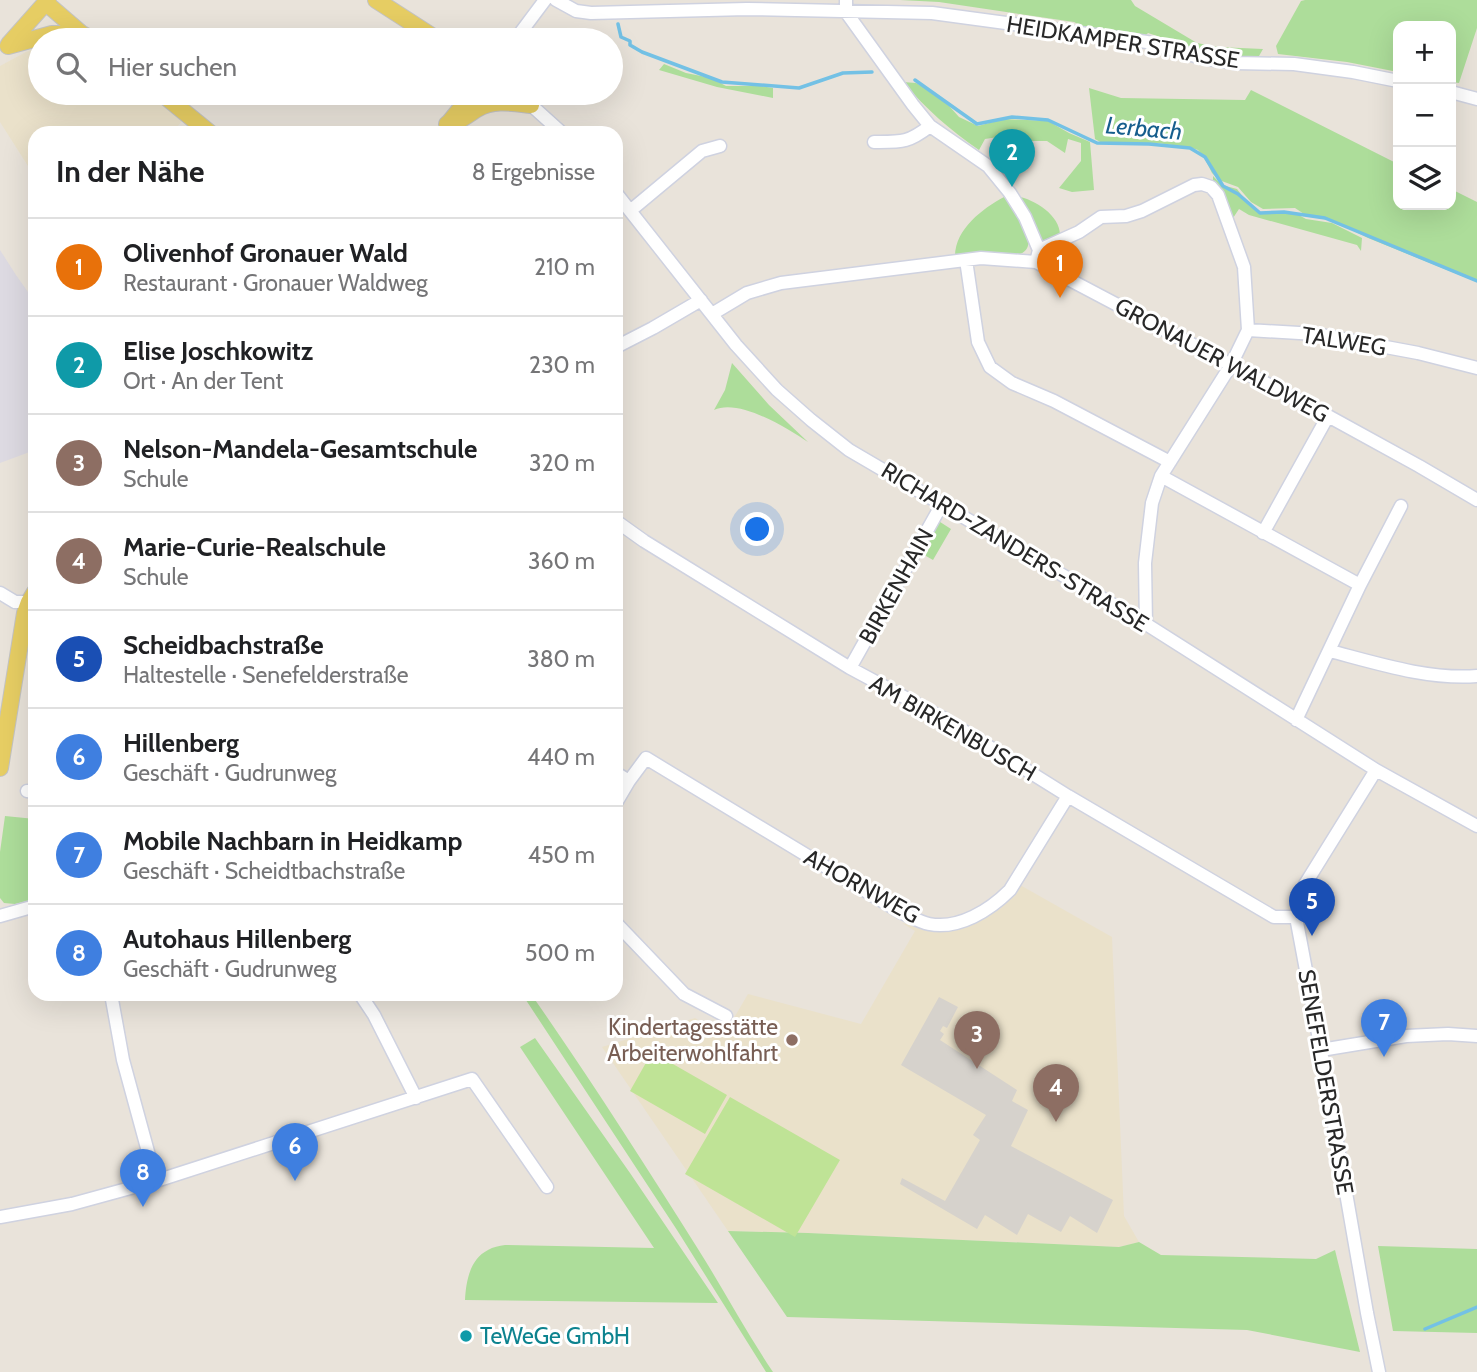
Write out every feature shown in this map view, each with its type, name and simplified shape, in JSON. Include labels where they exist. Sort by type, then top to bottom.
[{"type":"main road","points":[[376,0],[419,28]]},
{"type":"main road","points":[[4,49],[47,1],[78,28]]},
{"type":"main road","points":[[4,49],[28,42]]},
{"type":"main road","points":[[176,105],[201,126]]},
{"type":"main road","points":[[446,126],[463,105]]},
{"type":"main road","points":[[451,126],[475,110],[489,105]]},
{"type":"main road","points":[[524,105],[531,106]]},
{"type":"main road","points":[[0,768],[23,625],[28,609]]},
{"type":"street","points":[[524,28],[545,0]]},
{"type":"street","name":"HEIDKAMPER STRASSE","points":[[556,0],[576,11],[591,13],[846,6],[945,15],[1147,43],[1202,58],[1236,63],[1294,64],[1393,80]]},
{"type":"street","points":[[846,6],[913,106],[930,126],[988,166],[1010,194],[1025,218],[1037,256],[1101,217],[1126,216],[1142,211],[1194,185],[1211,187],[1217,195],[1244,267],[1248,330],[1231,365],[1161,476],[1152,503],[1147,534],[1146,624]]},
{"type":"street","points":[[1456,93],[1477,99]]},
{"type":"street","points":[[531,106],[554,126]]},
{"type":"street","points":[[874,142],[914,139],[930,126]]},
{"type":"street","points":[[630,211],[702,151],[720,146]]},
{"type":"street","name":"RICHARD-ZANDERS-STRASSE","points":[[623,202],[736,345],[777,390],[849,450],[1146,624],[1376,769],[1477,826]]},
{"type":"street","name":"GRONAUER WALDWEG","points":[[712,314],[747,293],[781,283],[981,258],[1037,256],[1477,500]]},
{"type":"street","points":[[966,260],[978,342],[990,367],[1012,383],[1054,401],[1170,462]]},
{"type":"street","points":[[623,343],[701,300]]},
{"type":"street","name":"TALWEG","points":[[1248,330],[1316,334],[1418,353],[1477,368]]},
{"type":"street","points":[[1263,533],[1328,416]]},
{"type":"street","points":[[1161,476],[1360,585]]},
{"type":"street","name":"BIRKENHAIN","points":[[850,668],[942,503]]},
{"type":"street","points":[[1296,720],[1401,506]]},
{"type":"street","name":"AM BIRKENBUSCH","points":[[623,526],[850,668],[943,718],[1068,796],[1274,917],[1296,918]]},
{"type":"street","points":[[0,593],[15,602],[28,598]]},
{"type":"street","points":[[1330,651],[1394,668],[1460,677],[1477,676]]},
{"type":"street","name":"AHORNWEG","points":[[623,791],[646,758],[902,913],[929,924],[969,919],[1000,900],[1010,890],[1068,796]]},
{"type":"street","name":"SENEFELDERSTRASSE","points":[[1376,769],[1304,886],[1296,918],[1379,1372]]},
{"type":"street","points":[[623,777],[629,781]]},
{"type":"street","points":[[0,916],[28,908]]},
{"type":"street","points":[[623,930],[684,994],[726,1016]]},
{"type":"street","points":[[112,1001],[122,1060],[156,1181]]},
{"type":"street","points":[[365,1001],[416,1098]]},
{"type":"street","points":[[1321,1050],[1406,1036],[1477,1036]]},
{"type":"street","points":[[0,1217],[72,1204],[156,1181],[472,1079],[547,1187]]},
{"type":"shaded area","points":[[28,51],[28,105],[161,105],[182,121],[178,126],[28,126],[28,166],[0,122],[0,66]]},
{"type":"shaded area","points":[[0,250],[28,292],[28,453],[0,463]]},
{"type":"shaded area","points":[[1020,885],[1112,937],[1124,1216],[1139,1242],[1119,1247],[728,1231],[602,1047],[695,1018],[724,1035],[748,994],[861,1024],[915,931],[902,923],[940,930],[971,925],[1000,909]]},
{"type":"shaded area","points":[[939,997],[958,1007],[947,1028],[943,1026],[940,1031],[944,1034],[940,1040],[1017,1090],[1012,1101],[1028,1110],[1011,1146],[1113,1200],[1097,1233],[1070,1216],[1061,1232],[1028,1214],[1017,1235],[985,1215],[977,1229],[900,1184],[902,1178],[945,1201],[980,1140],[973,1135],[986,1115],[901,1065]]},
{"type":"green space","points":[[900,0],[1131,0],[1135,6],[1197,43],[1263,49],[1259,56],[1227,56],[1194,51],[1193,48],[1148,33],[1144,37],[1086,28],[1074,22],[939,2]]},
{"type":"green space","points":[[1477,0],[1477,28],[1459,83],[1456,83],[1456,21],[1393,21],[1393,71],[1347,62],[1278,54],[1276,46],[1301,1]]},
{"type":"green space","points":[[664,64],[686,73],[711,78],[726,86],[773,88],[773,98],[717,87],[659,70]]},
{"type":"green space","points":[[903,82],[916,83],[942,98],[959,117],[978,126],[1004,119],[1048,121],[1090,142],[1094,190],[1072,192],[1059,188],[1081,161],[1081,143],[1068,139],[1065,153],[1047,141],[1031,141],[1011,135],[985,139],[979,150],[939,119]]},
{"type":"green space","points":[[1089,88],[1121,98],[1245,100],[1251,90],[1393,161],[1393,210],[1456,210],[1456,192],[1477,202],[1477,282],[1368,238],[1334,221],[1307,216],[1295,208],[1263,209],[1251,202],[1238,187],[1219,180],[1198,150],[1156,143],[1102,143],[1095,139]]},
{"type":"green space","points":[[1213,176],[1222,185],[1237,189],[1250,206],[1261,213],[1293,212],[1306,219],[1332,223],[1362,238],[1361,251],[1357,245],[1249,215],[1239,209],[1233,218],[1234,227],[1213,183]]},
{"type":"green space","points":[[1017,196],[1031,201],[1051,215],[1060,235],[1041,243]]},
{"type":"green space","points":[[1004,197],[1025,228],[1028,245],[1025,251],[1017,255],[955,257],[960,238],[971,221]]},
{"type":"green space","points":[[732,363],[769,405],[808,442],[749,411],[724,407],[714,410],[725,390]]},
{"type":"green space","points":[[937,520],[951,529],[933,560],[919,552]]},
{"type":"green space","points":[[5,816],[28,818],[28,901],[4,903],[0,898],[0,852]]},
{"type":"green space","points":[[527,1001],[536,1001],[595,1088],[773,1372],[766,1372],[677,1230]]},
{"type":"green space","points":[[535,1038],[718,1303],[465,1300],[473,1265],[482,1254],[496,1247],[654,1248],[520,1047]]},
{"type":"green space","points":[[652,1052],[727,1095],[705,1134],[630,1091]]},
{"type":"green space","points":[[730,1097],[840,1160],[795,1237],[685,1174]]},
{"type":"green space","points":[[728,1231],[1119,1247],[1139,1242],[1161,1255],[1316,1259],[1335,1250],[1360,1352],[1247,1330],[787,1317]]},
{"type":"green space","points":[[1378,1246],[1477,1249],[1477,1333],[1393,1331]]},
{"type":"waterway","name":"Lerbach","points":[[618,24],[619,28]]},
{"type":"waterway","name":"Lerbach","points":[[623,38],[642,52],[722,82],[799,88],[843,73],[872,72]]},
{"type":"waterway","name":"Lerbach","points":[[915,80],[977,124],[1012,117],[1048,120],[1097,143],[1190,148],[1205,157],[1223,186],[1238,194],[1260,213],[1284,212],[1325,218],[1477,281]]},
{"type":"waterway","points":[[1425,1329],[1477,1307]]},
{"type":"place","name":"Elise Joschkowitz","points":[[1012,187]]},
{"type":"place","name":"Olivenhof Gronauer Wald","points":[[1060,298]]},
{"type":"place","name":"Scheidbachstraße","points":[[1312,936]]},
{"type":"place","name":"Kindertagesstätte Arbeiterwohlfahrt","points":[[792,1040]]},
{"type":"place","name":"Mobile Nachbarn in Heidkamp","points":[[1384,1057]]},
{"type":"place","name":"Nelson-Mandela-Gesamtschule","points":[[977,1069]]},
{"type":"place","name":"Marie-Curie-Realschule","points":[[1056,1122]]},
{"type":"place","name":"Hillenberg","points":[[295,1181]]},
{"type":"place","name":"Autohaus Hillenberg","points":[[143,1207]]},
{"type":"place","name":"TeWeGe GmbH","points":[[466,1336]]}]
